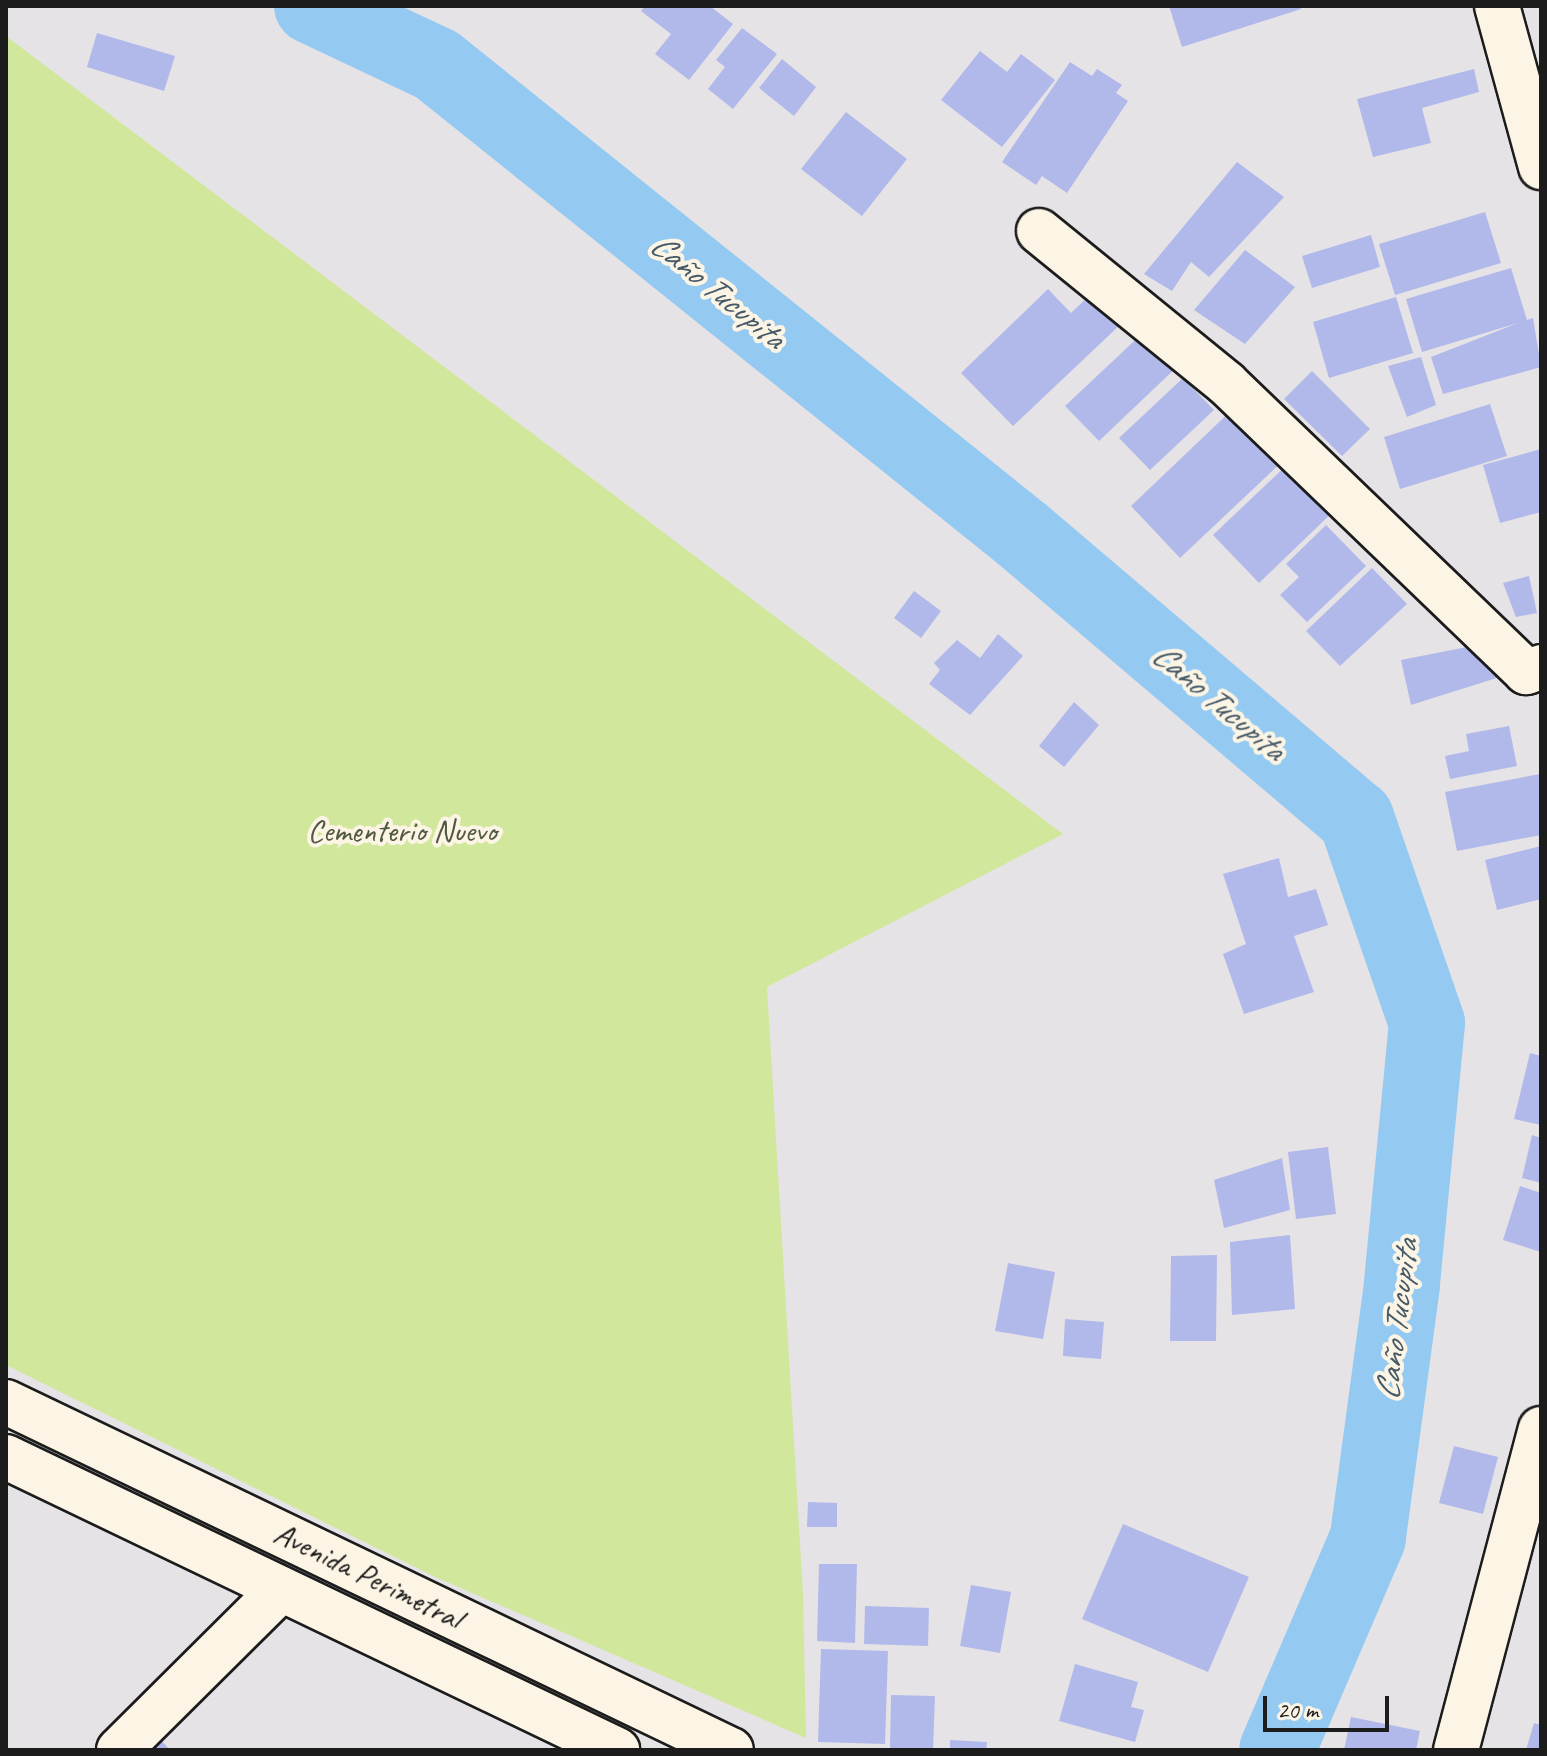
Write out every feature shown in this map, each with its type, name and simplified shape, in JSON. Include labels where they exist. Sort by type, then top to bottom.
[{"type":"street","points":[[1497,6],[1541,167]]},
{"type":"street","points":[[1039,231],[1226,383],[1533,670]]},
{"type":"street","name":"Avenida Perimetral","points":[[6,1402],[731,1750]]},
{"type":"street","points":[[1456,1750],[1541,1429]]},
{"type":"street","name":"Avenida Perimetral","points":[[6,1457],[617,1750]]},
{"type":"street","points":[[119,1750],[281,1589]]},
{"type":"green space","name":"Cementerio Nuevo","points":[[6,36],[1063,834],[767,987],[803,1594],[806,1738],[433,1576],[6,1365]]},
{"type":"building","points":[[645,6],[710,6],[733,24],[689,80],[655,54],[671,34],[641,11]]},
{"type":"building","points":[[1169,6],[1300,6],[1301,9],[1182,47]]},
{"type":"building","points":[[742,28],[777,54],[733,109],[708,89],[725,67],[716,60]]},
{"type":"building","points":[[97,33],[175,56],[164,91],[87,67]]},
{"type":"building","points":[[980,51],[1007,72],[1021,54],[1055,80],[1002,147],[941,100]]},
{"type":"building","points":[[782,59],[816,87],[794,116],[759,88]]},
{"type":"building","points":[[1070,62],[1092,76],[1097,69],[1122,85],[1116,93],[1128,101],[1067,193],[1042,176],[1036,185],[1002,162]]},
{"type":"building","points":[[1474,69],[1479,92],[1422,108],[1431,143],[1373,157],[1357,99]]},
{"type":"building","points":[[846,112],[907,159],[862,216],[801,169]]},
{"type":"building","points":[[1237,162],[1284,197],[1209,277],[1191,262],[1172,291],[1144,274]]},
{"type":"building","points":[[1485,212],[1501,263],[1395,295],[1379,244]]},
{"type":"building","points":[[1371,235],[1380,267],[1312,288],[1302,256]]},
{"type":"building","points":[[1245,250],[1295,287],[1245,344],[1194,310]]},
{"type":"building","points":[[1511,268],[1527,320],[1533,318],[1541,367],[1443,394],[1431,357],[1518,323],[1422,352],[1406,299]]},
{"type":"building","points":[[1048,289],[1071,313],[1093,292],[1122,323],[1013,426],[961,373]]},
{"type":"building","points":[[1396,297],[1413,353],[1329,378],[1313,322]]},
{"type":"building","points":[[1147,329],[1180,364],[1099,441],[1065,406]]},
{"type":"building","points":[[1421,357],[1436,405],[1407,417],[1388,366]]},
{"type":"building","points":[[1312,371],[1370,429],[1342,456],[1284,399]]},
{"type":"building","points":[[1183,378],[1214,410],[1150,470],[1119,438]]},
{"type":"building","points":[[1490,404],[1507,456],[1400,489],[1384,437]]},
{"type":"building","points":[[1236,406],[1286,458],[1180,558],[1131,506]]},
{"type":"building","points":[[1541,449],[1541,512],[1500,523],[1483,465]]},
{"type":"building","points":[[1291,461],[1337,508],[1259,583],[1213,535]]},
{"type":"building","points":[[1326,525],[1366,566],[1307,622],[1280,595],[1299,577],[1286,564]]},
{"type":"building","points":[[1372,568],[1407,604],[1340,666],[1306,631]]},
{"type":"building","points":[[1529,576],[1537,613],[1516,617],[1503,583]]},
{"type":"building","points":[[914,591],[941,611],[921,638],[894,618]]},
{"type":"building","points":[[998,634],[1023,656],[970,715],[929,684],[940,670],[934,663],[957,640],[980,658]]},
{"type":"building","points":[[1467,647],[1503,676],[1411,705],[1401,660]]},
{"type":"building","points":[[1074,702],[1099,725],[1064,767],[1039,746]]},
{"type":"building","points":[[1509,726],[1517,766],[1450,779],[1445,756],[1469,751],[1466,734]]},
{"type":"building","points":[[1540,774],[1541,835],[1457,851],[1445,792]]},
{"type":"building","points":[[1541,846],[1541,899],[1497,910],[1485,860]]},
{"type":"building","points":[[1279,858],[1288,897],[1316,889],[1328,925],[1294,936],[1314,992],[1244,1014],[1223,954],[1246,944],[1223,874]]},
{"type":"building","points":[[1530,1053],[1541,1056],[1541,1125],[1514,1119]]},
{"type":"building","points":[[1532,1135],[1541,1138],[1541,1183],[1522,1178]]},
{"type":"building","points":[[1328,1147],[1336,1214],[1296,1219],[1288,1152]]},
{"type":"building","points":[[1282,1158],[1290,1210],[1224,1228],[1214,1180]]},
{"type":"building","points":[[1520,1186],[1541,1193],[1541,1252],[1503,1240]]},
{"type":"building","points":[[1290,1235],[1295,1309],[1232,1315],[1230,1242]]},
{"type":"building","points":[[1217,1255],[1216,1341],[1170,1341],[1171,1256]]},
{"type":"building","points":[[1008,1263],[1055,1272],[1043,1339],[995,1331]]},
{"type":"building","points":[[1065,1319],[1104,1322],[1101,1359],[1063,1356]]},
{"type":"building","points":[[1454,1446],[1498,1457],[1483,1514],[1439,1503]]},
{"type":"building","points":[[808,1502],[837,1503],[837,1527],[807,1527]]},
{"type":"building","points":[[1123,1524],[1249,1577],[1208,1672],[1082,1619]]},
{"type":"building","points":[[819,1564],[857,1564],[855,1643],[817,1641]]},
{"type":"building","points":[[971,1585],[1011,1592],[1000,1653],[960,1646]]},
{"type":"building","points":[[865,1606],[929,1608],[928,1646],[864,1644]]},
{"type":"building","points":[[821,1649],[888,1651],[885,1744],[818,1742]]},
{"type":"building","points":[[1075,1664],[1138,1682],[1131,1707],[1144,1710],[1135,1742],[1059,1721]]},
{"type":"building","points":[[891,1695],[935,1696],[933,1750],[890,1750]]},
{"type":"building","points":[[1351,1717],[1420,1731],[1416,1750],[1344,1750]]},
{"type":"building","points":[[1534,1723],[1541,1725],[1541,1750],[1526,1750]]},
{"type":"building","points":[[159,1738],[170,1750],[148,1750]]},
{"type":"building","points":[[950,1740],[987,1742],[986,1750],[950,1750]]},
{"type":"waterway","name":"Caño Tucupita","points":[[312,6],[437,65],[1023,535],[1356,818],[1427,1023],[1402,1285],[1368,1538],[1277,1750]]}]
